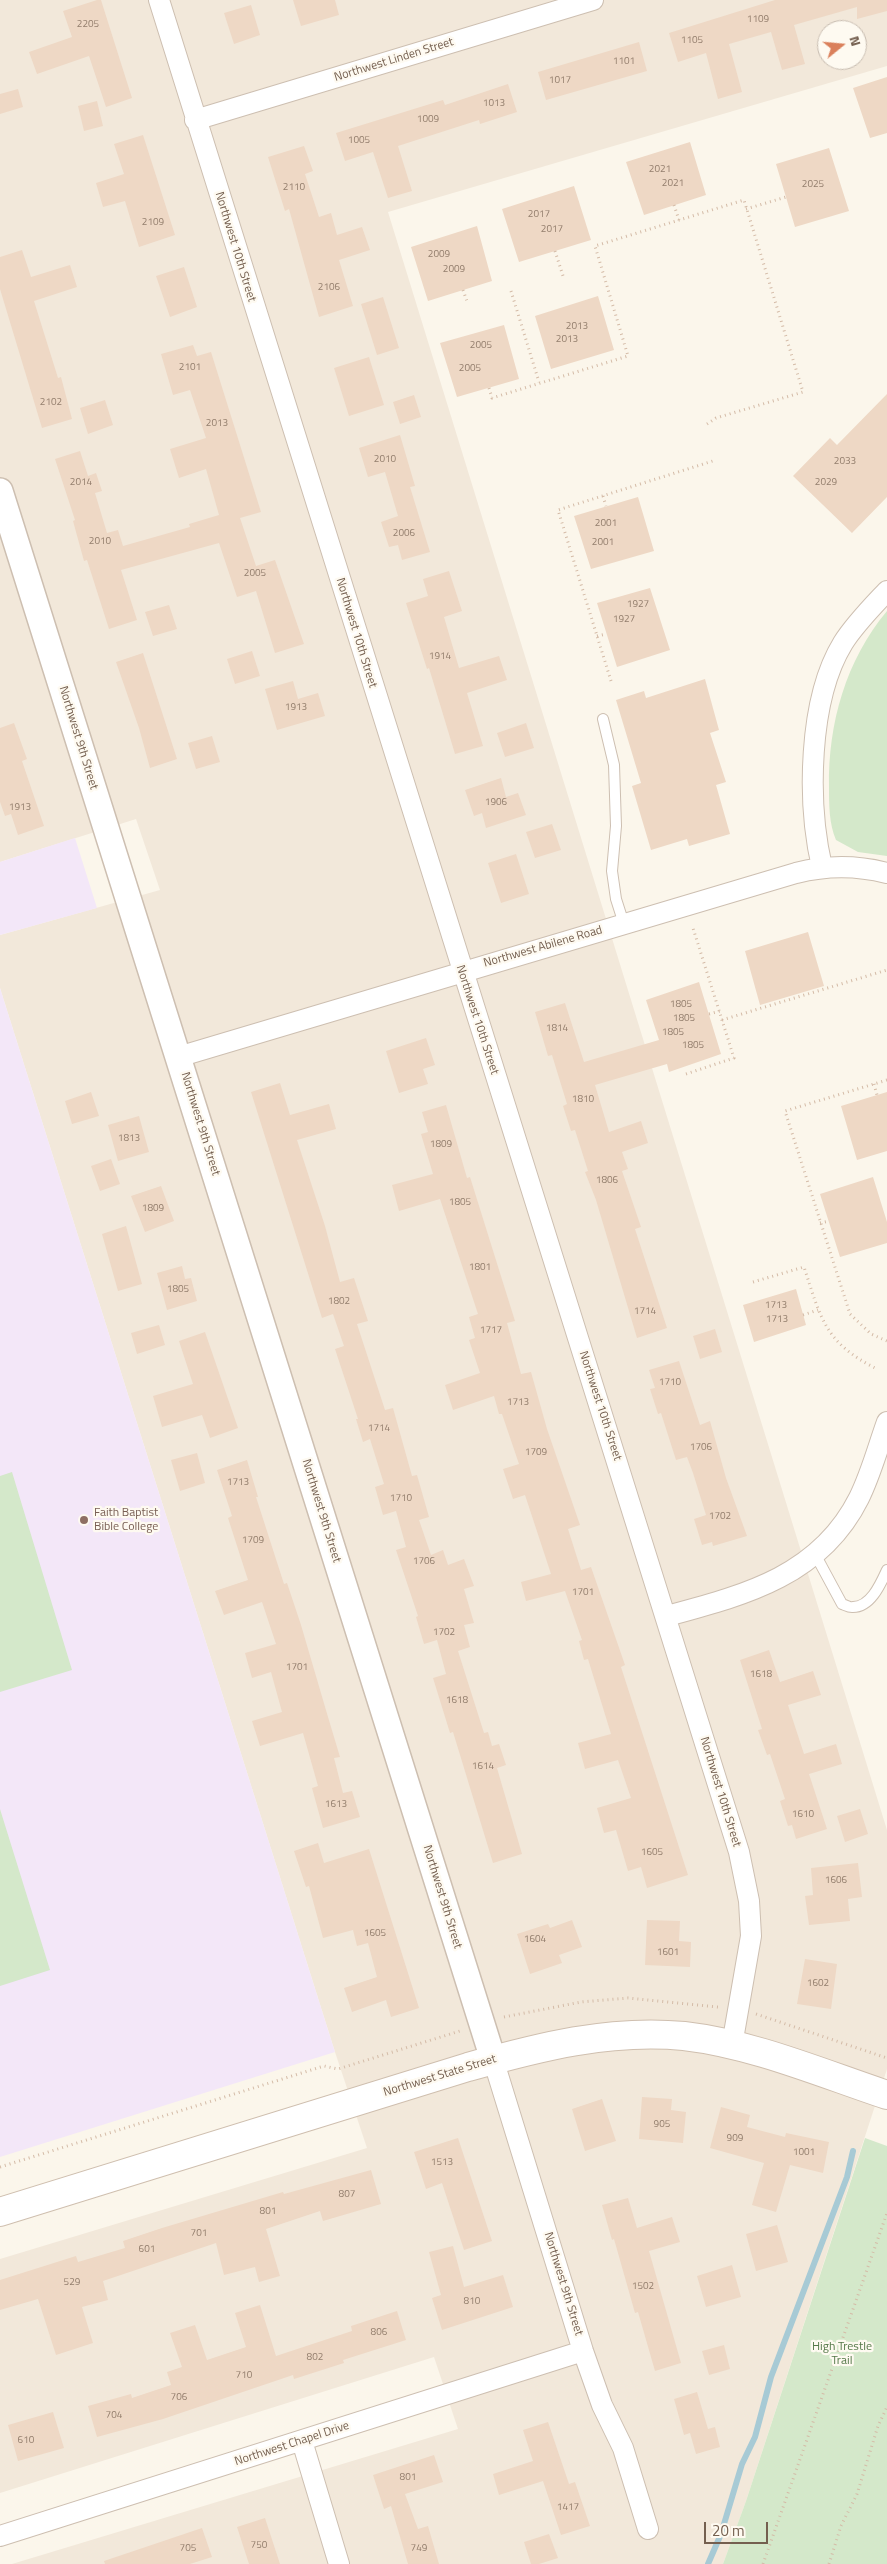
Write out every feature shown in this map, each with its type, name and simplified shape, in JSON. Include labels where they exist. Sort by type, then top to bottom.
[{"type":"main road","name":"Northwest State Street","points":[[0,2212],[494,2059],[563,2042],[636,2034],[684,2036],[732,2045],[887,2095]]},
{"type":"street","name":"Northwest 10th Street","points":[[159,0],[739,1852],[746,1884],[751,1936],[732,2045]]},
{"type":"street","name":"Northwest Linden Street","points":[[196,120],[593,0]]},
{"type":"street","name":"Northwest 9th Street","points":[[0,490],[494,2059],[583,2351],[602,2406],[623,2448],[648,2529]]},
{"type":"street","points":[[822,867],[816,838],[814,774],[817,719],[831,668],[843,644],[887,591]]},
{"type":"street","name":"Northwest Abilene Road","points":[[178,1057],[686,905],[822,867],[841,866],[887,873]]},
{"type":"street","points":[[666,1616],[770,1584],[815,1554],[848,1517],[884,1443]]},
{"type":"street","name":"Northwest Chapel Drive","points":[[0,2536],[583,2351]]},
{"type":"street","points":[[302,2441],[338,2564]]},
{"type":"lane","points":[[602,719],[614,766],[616,826],[612,871],[616,899],[624,924]]},
{"type":"lane","points":[[815,1554],[842,1604],[854,1608],[863,1604],[877,1591],[887,1570]]},
{"type":"path","points":[[746,209],[786,197]]},
{"type":"path","points":[[489,388],[492,398],[628,356],[595,246],[744,200],[803,392],[716,418],[704,426]]},
{"type":"path","points":[[674,206],[679,220]]},
{"type":"path","points":[[555,251],[564,279]]},
{"type":"path","points":[[463,290],[468,304]]},
{"type":"path","points":[[511,291],[539,382]]},
{"type":"path","points":[[611,681],[558,510],[716,460]]},
{"type":"path","points":[[603,496],[606,506]]},
{"type":"path","points":[[597,636],[606,634]]},
{"type":"path","points":[[686,905],[734,1058],[686,1074]]},
{"type":"path","points":[[722,1020],[792,997],[887,970]]},
{"type":"path","points":[[709,1014],[720,1011]]},
{"type":"path","points":[[887,1080],[785,1111],[850,1314],[871,1334],[887,1341]]},
{"type":"path","points":[[874,1084],[877,1095]]},
{"type":"path","points":[[820,1223],[829,1221]]},
{"type":"path","points":[[753,1282],[804,1267],[826,1328],[841,1346],[877,1369]]},
{"type":"path","points":[[803,1315],[818,1310]]},
{"type":"path","points":[[0,2167],[324,2066],[338,2069],[508,2015],[581,2002],[628,1998],[738,2010],[763,2016],[887,2058]]},
{"type":"path","points":[[762,2564],[887,2212]]},
{"type":"path","points":[[829,2564],[841,2526],[857,2494],[878,2426],[887,2407]]},
{"type":"shaded area","points":[[0,0],[887,0],[887,66],[388,212],[887,1830],[887,2069],[746,2501],[723,2564],[12,2564],[458,2429],[434,2357],[0,2493],[0,2259],[367,2148],[335,2052],[0,988],[0,935],[160,890],[136,819],[0,862]]},
{"type":"shaded area","points":[[75,838],[97,908],[0,935],[0,862]]},
{"type":"shaded area","name":"Faith Baptist Bible College","points":[[0,988],[335,2052],[0,2157]]},
{"type":"green space","points":[[887,611],[887,856],[858,852],[836,840],[829,807],[829,787],[832,739],[842,693],[860,650]]},
{"type":"green space","points":[[12,1472],[72,1670],[0,1692],[0,1476]]},
{"type":"green space","points":[[0,1809],[50,1970],[0,1986]]},
{"type":"green space","name":"High Trestle Trail","points":[[865,2138],[887,2146],[887,2564],[723,2564],[746,2501]]},
{"type":"building","points":[[101,0],[132,98],[106,107],[89,56],[37,74],[29,52],[72,37],[63,11]]},
{"type":"building","points":[[293,0],[335,0],[339,15],[301,26]]},
{"type":"building","points":[[775,0],[887,0],[887,11],[857,19],[857,7],[794,25],[805,64],[782,70],[771,32],[729,44],[742,92],[718,99],[706,53],[678,62],[669,33]]},
{"type":"building","points":[[251,5],[260,35],[234,44],[224,13]]},
{"type":"building","points":[[639,42],[647,71],[546,100],[538,72]]},
{"type":"building","points":[[887,77],[887,133],[870,138],[853,88]]},
{"type":"building","points":[[508,84],[517,112],[480,124],[479,120],[398,146],[412,191],[388,198],[373,152],[345,161],[336,133],[443,100],[445,105]]},
{"type":"building","points":[[18,89],[23,107],[0,114],[0,94]]},
{"type":"building","points":[[97,101],[103,126],[84,131],[78,106]]},
{"type":"building","points":[[143,135],[175,235],[139,247],[125,201],[103,207],[96,183],[124,174],[114,144]]},
{"type":"building","points":[[690,142],[706,195],[644,215],[626,162]]},
{"type":"building","points":[[304,146],[313,171],[305,174],[319,217],[331,213],[337,235],[362,227],[370,250],[339,260],[353,306],[319,317],[289,209],[285,211],[268,157]]},
{"type":"building","points":[[829,148],[849,211],[795,227],[776,164]]},
{"type":"building","points":[[574,186],[591,240],[519,262],[502,209]]},
{"type":"building","points":[[477,226],[492,281],[428,301],[411,247]]},
{"type":"building","points":[[22,250],[31,277],[70,265],[77,287],[34,301],[58,378],[61,377],[72,419],[42,428],[0,289],[0,257]]},
{"type":"building","points":[[184,267],[197,307],[170,317],[156,276]]},
{"type":"building","points":[[598,296],[614,350],[551,369],[535,316]]},
{"type":"building","points":[[383,297],[399,348],[377,355],[361,304]]},
{"type":"building","points":[[504,325],[519,379],[457,397],[440,343]]},
{"type":"building","points":[[193,345],[197,356],[211,352],[261,512],[240,518],[256,566],[275,560],[304,644],[275,653],[256,591],[237,597],[219,543],[121,570],[137,620],[109,629],[87,560],[84,561],[73,521],[75,520],[55,459],[80,451],[88,476],[96,473],[102,491],[95,493],[107,533],[118,530],[123,546],[190,527],[189,524],[219,515],[206,469],[179,478],[170,449],[206,438],[190,390],[173,395],[161,354]]},
{"type":"building","points":[[369,357],[384,405],[349,416],[334,368]]},
{"type":"building","points":[[887,394],[887,497],[852,533],[793,476],[830,438],[837,445]]},
{"type":"building","points":[[414,395],[421,417],[400,424],[393,402]]},
{"type":"building","points":[[105,400],[113,425],[88,434],[80,408]]},
{"type":"building","points":[[400,435],[415,486],[410,487],[430,552],[402,560],[398,545],[389,547],[381,522],[398,516],[385,472],[368,477],[359,448]]},
{"type":"building","points":[[638,497],[654,551],[591,569],[574,516]]},
{"type":"building","points":[[449,571],[462,611],[444,617],[459,668],[499,656],[507,680],[467,693],[483,746],[455,754],[429,668],[427,669],[406,603],[428,596],[423,579]]},
{"type":"building","points":[[650,588],[670,650],[617,667],[597,603]]},
{"type":"building","points":[[169,605],[177,629],[153,636],[145,612]]},
{"type":"building","points":[[252,651],[260,676],[235,684],[227,659]]},
{"type":"building","points":[[143,653],[177,759],[150,768],[139,728],[116,662]]},
{"type":"building","points":[[705,679],[719,730],[710,733],[726,782],[716,785],[730,834],[689,846],[687,839],[651,850],[632,786],[641,783],[616,700],[644,691],[646,698]]},
{"type":"building","points":[[293,681],[298,699],[318,693],[325,716],[277,730],[265,689]]},
{"type":"building","points":[[14,723],[27,759],[22,761],[44,826],[18,835],[11,814],[5,816],[0,802],[0,728]]},
{"type":"building","points":[[526,723],[534,748],[505,757],[497,733]]},
{"type":"building","points":[[212,736],[220,762],[196,769],[188,743]]},
{"type":"building","points":[[501,778],[506,797],[518,793],[526,815],[486,828],[482,813],[474,816],[465,790]]},
{"type":"building","points":[[552,824],[561,850],[535,858],[526,832]]},
{"type":"building","points":[[516,854],[529,894],[501,903],[488,863]]},
{"type":"building","points":[[808,932],[824,986],[760,1005],[745,951]]},
{"type":"building","points":[[699,982],[721,1054],[669,1072],[667,1064],[595,1085],[609,1132],[641,1121],[648,1143],[622,1152],[628,1169],[622,1171],[641,1227],[635,1229],[667,1328],[637,1338],[596,1200],[585,1172],[588,1171],[575,1130],[571,1131],[563,1106],[567,1104],[552,1055],[548,1056],[535,1012],[565,1003],[584,1062],[659,1040],[646,1000]]},
{"type":"building","points":[[426,1038],[435,1065],[423,1069],[428,1084],[399,1093],[386,1051]]},
{"type":"building","points":[[280,1083],[290,1115],[329,1104],[336,1129],[297,1140],[325,1226],[340,1282],[354,1278],[368,1321],[357,1324],[385,1410],[393,1408],[412,1476],[417,1475],[429,1517],[419,1520],[431,1555],[443,1550],[448,1565],[464,1559],[474,1586],[464,1589],[474,1623],[464,1625],[470,1647],[458,1651],[484,1733],[488,1732],[492,1746],[499,1744],[506,1765],[497,1768],[522,1854],[493,1863],[453,1732],[450,1733],[433,1678],[446,1674],[437,1640],[424,1644],[416,1617],[418,1616],[396,1550],[406,1547],[396,1511],[383,1515],[375,1487],[384,1484],[370,1439],[363,1442],[356,1419],[358,1419],[335,1349],[344,1346],[333,1314],[322,1318],[251,1092]]},
{"type":"building","points":[[91,1092],[99,1116],[72,1124],[65,1101]]},
{"type":"building","points":[[887,1092],[887,1151],[857,1160],[841,1106]]},
{"type":"building","points":[[446,1105],[467,1178],[470,1177],[515,1321],[507,1323],[521,1374],[531,1372],[547,1429],[580,1525],[568,1529],[581,1570],[591,1567],[625,1665],[621,1667],[688,1875],[647,1888],[641,1867],[628,1871],[616,1830],[604,1833],[597,1808],[631,1798],[618,1760],[585,1769],[578,1743],[611,1734],[588,1659],[584,1660],[579,1641],[582,1640],[565,1591],[526,1601],[521,1582],[551,1574],[525,1495],[513,1499],[503,1469],[519,1464],[502,1414],[499,1414],[494,1396],[453,1410],[445,1385],[480,1373],[469,1340],[475,1338],[469,1317],[478,1314],[440,1199],[399,1211],[392,1185],[433,1174],[421,1134],[428,1132],[422,1112]]},
{"type":"building","points":[[139,1116],[149,1152],[118,1161],[108,1125]]},
{"type":"building","points":[[111,1159],[120,1184],[100,1191],[91,1166]]},
{"type":"building","points":[[873,1177],[887,1222],[887,1243],[840,1257],[820,1194]]},
{"type":"building","points":[[161,1186],[174,1221],[145,1232],[131,1196]]},
{"type":"building","points":[[126,1226],[142,1284],[118,1291],[102,1234]]},
{"type":"building","points":[[182,1266],[185,1279],[191,1278],[197,1301],[167,1310],[157,1273]]},
{"type":"building","points":[[796,1289],[806,1325],[754,1342],[743,1305]]},
{"type":"building","points":[[159,1325],[165,1345],[137,1354],[131,1333]]},
{"type":"building","points":[[715,1329],[722,1352],[700,1359],[693,1336]]},
{"type":"building","points":[[205,1332],[238,1428],[210,1438],[202,1415],[162,1427],[153,1396],[193,1384],[179,1341]]},
{"type":"building","points":[[679,1361],[700,1425],[710,1421],[726,1478],[747,1536],[713,1546],[712,1542],[702,1545],[694,1519],[706,1515],[693,1473],[687,1457],[676,1460],[661,1413],[658,1414],[650,1389],[655,1388],[649,1370]]},
{"type":"building","points":[[197,1453],[205,1483],[180,1491],[171,1460]]},
{"type":"building","points":[[247,1460],[258,1497],[256,1497],[284,1584],[287,1583],[301,1625],[340,1757],[334,1758],[343,1793],[352,1791],[360,1817],[323,1828],[312,1788],[318,1786],[303,1733],[260,1746],[252,1721],[282,1712],[271,1672],[252,1678],[245,1653],[276,1644],[262,1602],[224,1615],[215,1591],[248,1580],[228,1518],[232,1516],[217,1470]]},
{"type":"building","points":[[769,1650],[780,1682],[813,1671],[821,1695],[788,1705],[804,1754],[836,1744],[842,1764],[809,1774],[827,1829],[796,1839],[792,1825],[788,1826],[780,1801],[785,1799],[770,1754],[767,1755],[758,1730],[762,1729],[740,1660]]},
{"type":"building","points":[[860,1809],[868,1834],[845,1842],[837,1816]]},
{"type":"building","points":[[318,1843],[324,1863],[369,1849],[419,2008],[391,2017],[386,2000],[352,2012],[344,1988],[377,1977],[368,1943],[357,1946],[353,1930],[323,1938],[309,1886],[306,1887],[294,1851]]},
{"type":"building","points":[[858,1863],[862,1897],[848,1899],[850,1921],[809,1925],[805,1896],[813,1895],[811,1868]]},
{"type":"building","points":[[572,1920],[582,1947],[559,1955],[562,1963],[530,1974],[517,1934],[548,1924],[550,1928]]},
{"type":"building","points":[[647,1920],[680,1921],[679,1941],[691,1942],[690,1967],[645,1965]]},
{"type":"building","points":[[805,1959],[837,1964],[831,2009],[797,2004]]},
{"type":"building","points":[[642,2097],[672,2099],[671,2110],[686,2112],[683,2143],[639,2139]]},
{"type":"building","points":[[602,2099],[616,2141],[585,2151],[572,2109]]},
{"type":"building","points":[[721,2107],[750,2115],[747,2127],[785,2137],[786,2133],[829,2142],[823,2173],[790,2165],[776,2212],[752,2205],[764,2163],[710,2148]]},
{"type":"building","points":[[458,2138],[492,2241],[464,2250],[442,2183],[426,2189],[414,2152]]},
{"type":"building","points":[[371,2170],[381,2204],[323,2221],[320,2211],[266,2229],[280,2276],[259,2282],[255,2267],[224,2275],[216,2243],[103,2281],[108,2300],[82,2307],[93,2343],[56,2355],[38,2299],[0,2310],[0,2280],[76,2256],[78,2262],[125,2248],[123,2241],[162,2228],[283,2192],[284,2194]]},
{"type":"building","points":[[628,2198],[637,2228],[672,2217],[680,2242],[649,2251],[681,2363],[655,2371],[638,2312],[635,2313],[614,2239],[612,2240],[602,2205]]},
{"type":"building","points":[[777,2225],[788,2262],[756,2271],[746,2234]]},
{"type":"building","points":[[453,2246],[464,2287],[503,2275],[513,2307],[442,2330],[432,2298],[441,2295],[429,2252]]},
{"type":"building","points":[[732,2265],[741,2297],[706,2307],[697,2276]]},
{"type":"building","points":[[260,2305],[276,2356],[352,2331],[351,2326],[397,2311],[406,2340],[343,2360],[344,2363],[294,2379],[293,2375],[163,2419],[97,2437],[88,2406],[131,2394],[132,2398],[171,2385],[167,2372],[182,2367],[170,2333],[195,2325],[207,2360],[246,2347],[235,2313]]},
{"type":"building","points":[[724,2345],[730,2369],[709,2375],[702,2351]]},
{"type":"building","points":[[697,2392],[708,2429],[715,2427],[720,2447],[696,2454],[690,2433],[684,2435],[674,2399]]},
{"type":"building","points":[[53,2412],[64,2448],[18,2461],[8,2425]]},
{"type":"building","points":[[548,2422],[569,2484],[575,2482],[590,2526],[561,2535],[543,2481],[499,2495],[493,2474],[533,2461],[523,2430]]},
{"type":"building","points":[[434,2455],[443,2482],[405,2494],[418,2529],[428,2526],[439,2564],[408,2564],[391,2506],[384,2509],[373,2475]]},
{"type":"building","points":[[265,2518],[280,2564],[249,2564],[237,2527]]},
{"type":"building","points":[[202,2528],[212,2557],[190,2564],[105,2564],[104,2561]]},
{"type":"building","points":[[549,2534],[558,2558],[539,2564],[531,2564],[524,2542]]},
{"type":"waterway","points":[[708,2564],[721,2534],[742,2464],[755,2437],[771,2377],[847,2177],[853,2151]]},
{"type":"place","name":"Faith Baptist Bible College","points":[[84,1520]]}]
